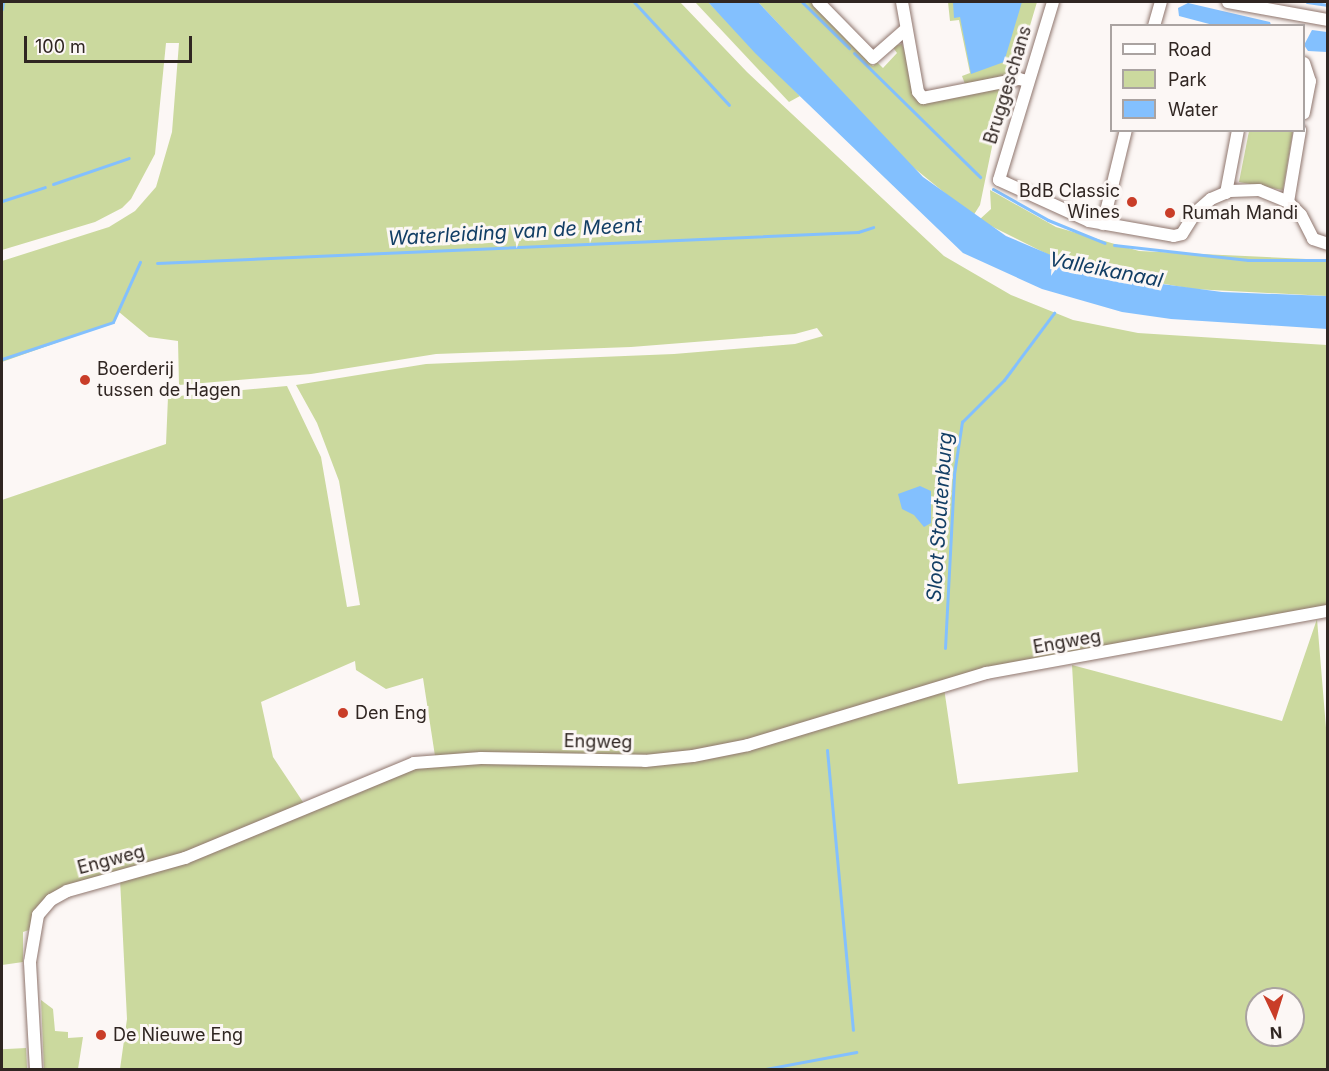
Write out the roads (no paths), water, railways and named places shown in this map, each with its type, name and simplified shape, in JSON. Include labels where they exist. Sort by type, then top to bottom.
[{"type":"street","points":[[818,2],[873,58],[906,29]]},
{"type":"street","points":[[902,2],[918,92],[923,98],[1019,79],[1028,81]]},
{"type":"street","name":"Bruggeschans","points":[[1053,2],[999,180],[1103,224]]},
{"type":"street","points":[[1155,24],[1161,2]]},
{"type":"street","points":[[1228,2],[1288,21],[1328,20]]},
{"type":"street","points":[[1305,66],[1310,81],[1305,108]]},
{"type":"street","points":[[1126,132],[1103,224],[1174,236],[1182,234],[1203,205],[1226,193],[1259,190],[1288,202],[1307,223],[1313,239],[1328,244]]},
{"type":"street","points":[[1226,193],[1238,132]]},
{"type":"street","points":[[1288,202],[1300,132]]},
{"type":"street","name":"Engweg","points":[[36,1070],[30,962],[38,915],[51,900],[67,891],[185,858],[414,763],[481,758],[645,761],[693,756],[748,745],[986,673],[1104,654],[1328,611]]},
{"type":"water","points":[[708,2],[758,2],[923,177],[1006,236],[1065,261],[1147,282],[1222,292],[1327,296],[1327,329],[1171,319],[1122,312],[1042,289],[963,253],[755,53]]},
{"type":"water","points":[[953,2],[1022,2],[1004,62],[971,74],[960,17],[954,18]]},
{"type":"water","points":[[1188,3],[1271,24],[1209,24],[1179,16],[1178,8]]},
{"type":"water","points":[[1312,30],[1327,32],[1327,52],[1308,51],[1305,43]]},
{"type":"water","points":[[920,486],[931,491],[931,523],[924,527],[914,515],[902,509],[898,494]]},
{"type":"waterway","points":[[2,9],[3,2]]},
{"type":"waterway","points":[[634,2],[729,105]]},
{"type":"waterway","points":[[802,2],[849,48]]},
{"type":"waterway","points":[[1307,2],[1328,5]]},
{"type":"waterway","points":[[854,53],[980,177]]},
{"type":"waterway","points":[[53,184],[129,158]]},
{"type":"waterway","points":[[2,201],[45,187]]},
{"type":"waterway","points":[[993,189],[1048,220],[1105,243]]},
{"type":"waterway","name":"Waterleiding van de Meent","points":[[157,263],[858,232],[873,227]]},
{"type":"waterway","points":[[1114,245],[1248,260],[1328,260]]},
{"type":"waterway","name":"Waterleiding van de Meent","points":[[2,359],[113,322],[140,262]]},
{"type":"waterway","name":"Sloot Stoutenburg","points":[[945,648],[954,474],[962,422],[1004,380],[1054,313]]},
{"type":"waterway","name":"Sloot Stoutenburg","points":[[827,750],[853,1030]]},
{"type":"waterway","name":"Sloot Stoutenburg","points":[[760,1070],[856,1052]]},
{"type":"place","name":"BdB Classic Wines","points":[[1132,202]]},
{"type":"place","name":"Rumah Mandi","points":[[1170,213]]},
{"type":"place","name":"Boerderij tussen de Hagen","points":[[85,380]]},
{"type":"place","name":"Den Eng","points":[[343,713]]},
{"type":"place","name":"De Nieuwe Eng","points":[[101,1035]]},
{"type":"water label","name":"Valleikanaal","points":[[1106,270]]}]
